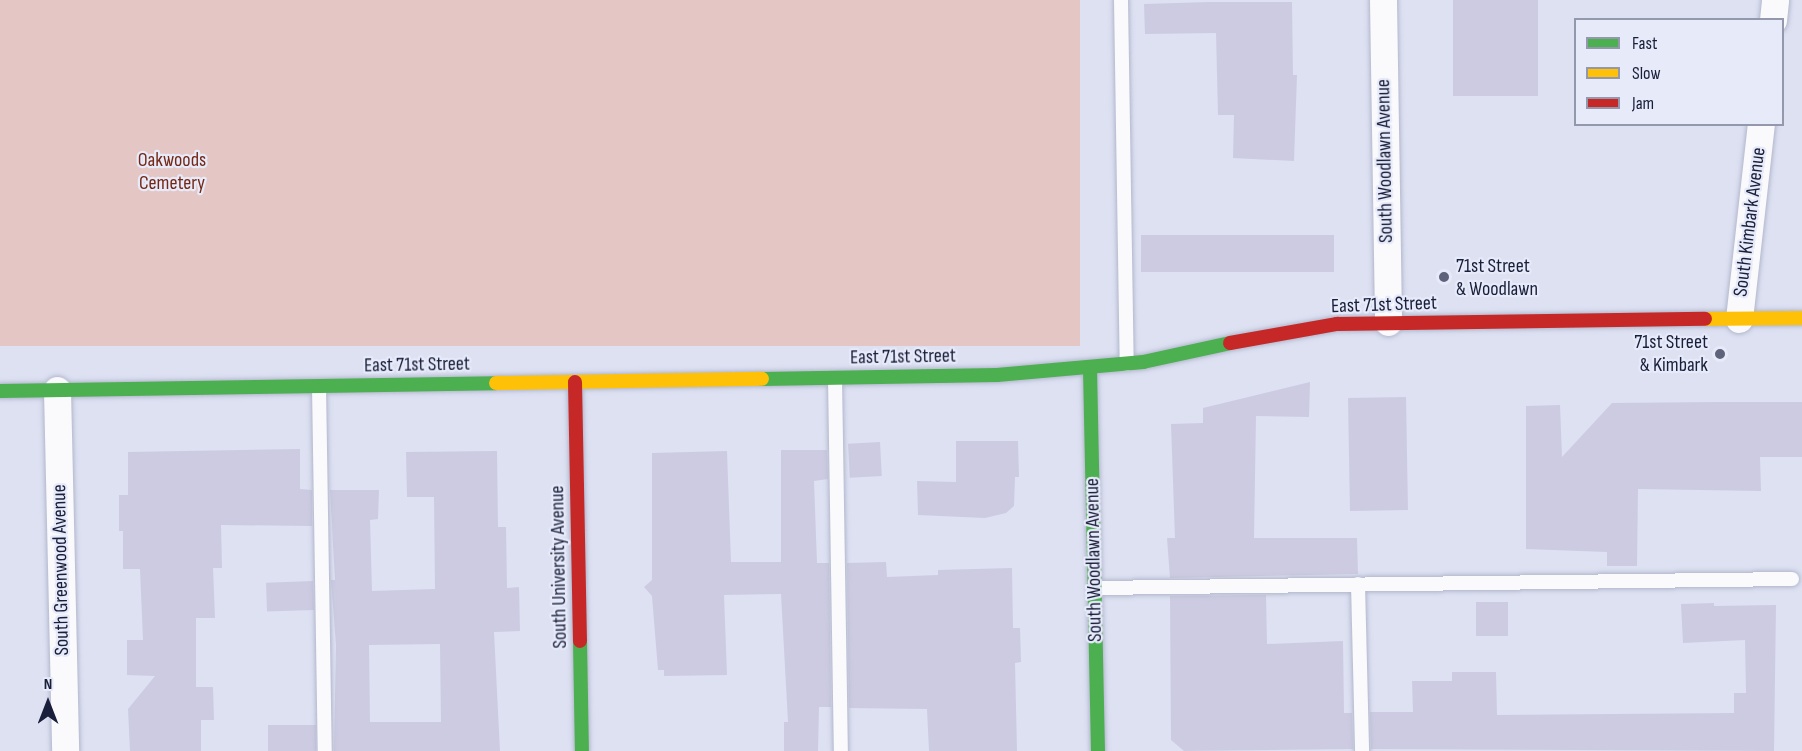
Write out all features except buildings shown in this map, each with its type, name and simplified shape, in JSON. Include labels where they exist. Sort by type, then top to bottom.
[{"type":"main road","name":"East 71st Street","points":[[0,391],[835,378],[1090,369],[1127,364],[1274,333],[1388,322],[1802,318]]},
{"type":"main road","name":"South Woodlawn Avenue","points":[[1090,369],[1098,751]]},
{"type":"main road","name":"South University Avenue","points":[[576,382],[582,751]]},
{"type":"street","name":"South Woodlawn Avenue","points":[[1383,0],[1388,322]]},
{"type":"street","points":[[1773,18],[1775,0]]},
{"type":"street","name":"South Kimbark Avenue","points":[[1739,319],[1761,126]]},
{"type":"street","name":"South Greenwood Avenue","points":[[57,390],[65,751]]},
{"type":"lane","points":[[1121,0],[1127,364]]},
{"type":"lane","points":[[835,378],[841,751]]},
{"type":"lane","points":[[319,386],[325,751]]},
{"type":"lane","points":[[1095,588],[1792,579]]},
{"type":"lane","points":[[1358,584],[1362,751]]},
{"type":"green space","name":"Oakwoods Cemetery","points":[[0,0],[1080,0],[1080,346],[0,346]]},
{"type":"traffic: fast","points":[[762,379],[997,375],[1143,362],[1230,343]]},
{"type":"traffic: fast","points":[[1090,369],[1098,751]]},
{"type":"traffic: fast","points":[[0,391],[496,383]]},
{"type":"traffic: fast","points":[[580,641],[582,751]]},
{"type":"traffic: slow","points":[[1705,319],[1802,318]]},
{"type":"traffic: slow","points":[[496,383],[762,379]]},
{"type":"traffic: jam","points":[[1230,343],[1337,324],[1705,319]]},
{"type":"traffic: jam","points":[[575,382],[580,641]]},
{"type":"place","name":"71st Street & Woodlawn","points":[[1444,277]]},
{"type":"place","name":"71st Street & Kimbark","points":[[1720,354]]}]
